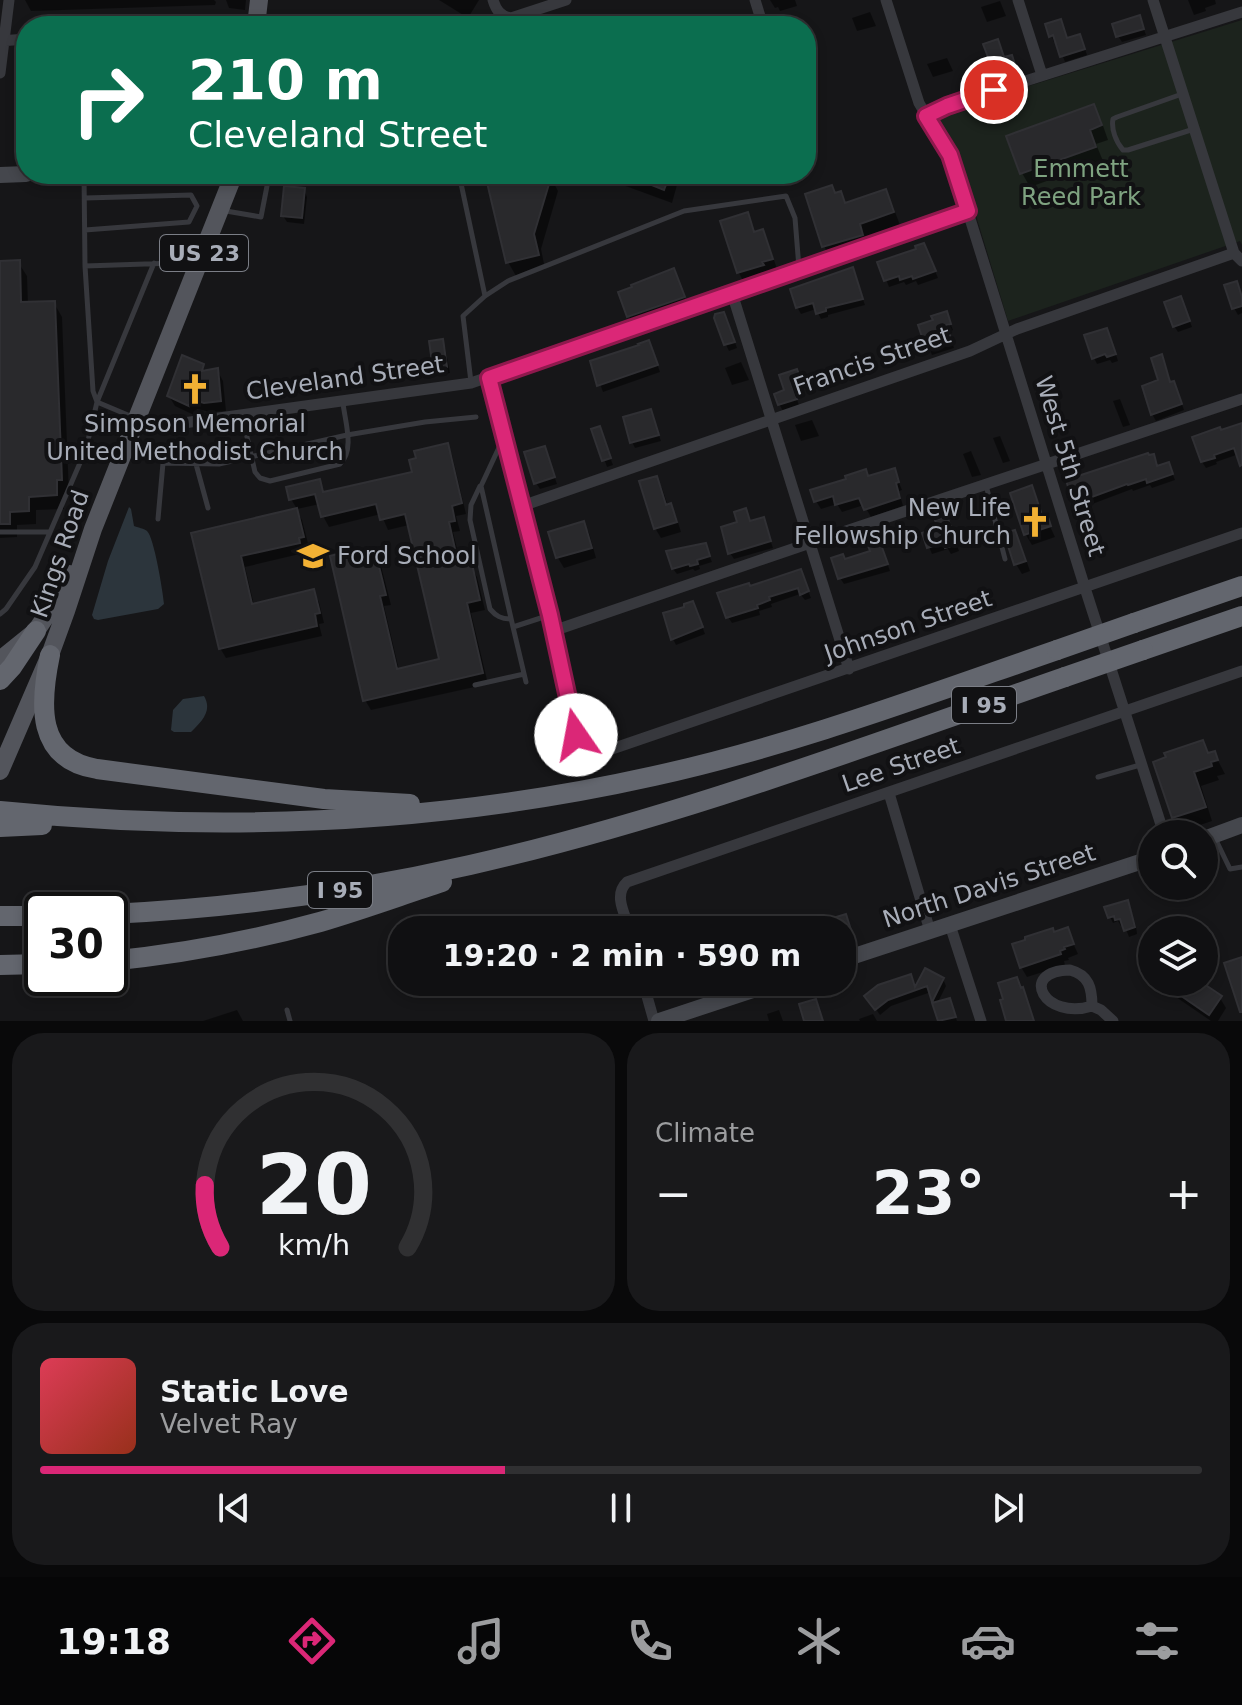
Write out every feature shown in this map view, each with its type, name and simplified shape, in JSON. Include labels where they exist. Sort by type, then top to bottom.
[{"type":"highway","name":"I 95","points":[[0,811],[118,821],[291,822],[486,806],[613,785],[823,730],[1242,586]]},
{"type":"highway","name":"I 95","points":[[128,912],[253,902],[340,890],[552,845],[746,786],[1242,616]]},
{"type":"highway","points":[[0,680],[36,631]]},
{"type":"highway","points":[[50,655],[43,705],[47,731],[62,754],[84,767],[340,801],[486,806]]},
{"type":"highway","points":[[0,827],[118,821]]},
{"type":"highway","points":[[128,959],[206,948],[278,933],[552,845]]},
{"type":"highway","points":[[0,916],[24,916]]},
{"type":"highway","points":[[0,965],[24,964]]},
{"type":"main road","name":"Kings Road","points":[[0,771],[50,655],[93,529],[230,184]]},
{"type":"main road","name":"US 23","points":[[0,660],[36,631],[93,529]]},
{"type":"street","points":[[0,73],[9,0]]},
{"type":"street","points":[[520,16],[566,0]]},
{"type":"street","name":"West 5th Street","points":[[886,0],[919,103],[950,155],[1159,820]]},
{"type":"street","points":[[1018,0],[1042,75]]},
{"type":"street","points":[[1153,0],[1238,257]]},
{"type":"street","points":[[926,116],[947,106],[1242,12]]},
{"type":"street","name":"Cleveland Street","points":[[135,424],[241,414],[471,383],[968,211]]},
{"type":"street","name":"Francis Street","points":[[522,506],[970,351],[1017,329],[1238,257]]},
{"type":"street","points":[[732,293],[849,669]]},
{"type":"street","points":[[489,378],[553,631],[1242,399]]},
{"type":"street","name":"Johnson Street","points":[[553,631],[576,735],[586,752],[597,753],[1242,533]]},
{"type":"street","name":"Lee Street","points":[[625,916],[620,899],[621,888],[630,881],[1242,671]]},
{"type":"street","points":[[889,793],[930,931]]},
{"type":"street","points":[[1218,834],[1242,825]]},
{"type":"street","name":"North Davis Street","points":[[856,955],[1138,863]]},
{"type":"street","points":[[950,925],[981,1021]]},
{"type":"street","points":[[1070,970],[1080,973],[1087,979],[1092,1006],[1075,1016],[1054,1016],[1043,1000],[1043,984],[1054,972],[1070,970]]},
{"type":"street","points":[[648,996],[656,1021],[734,996]]},
{"type":"street","points":[[1092,1006],[1113,1021]]},
{"type":"lane","points":[[1183,93],[1113,119],[1117,141],[1123,150],[1128,150],[1194,129]]},
{"type":"lane","points":[[84,184],[85,266],[93,391],[97,402],[135,424]]},
{"type":"lane","points":[[461,184],[485,296]]},
{"type":"lane","points":[[221,210],[261,217],[267,186]]},
{"type":"lane","points":[[85,198],[191,195],[197,206],[189,222],[85,230]]},
{"type":"lane","points":[[471,383],[463,316],[485,296],[508,281],[684,211],[786,196],[795,218],[800,270]]},
{"type":"lane","points":[[0,614],[35,567],[86,449],[97,402],[154,263]]},
{"type":"lane","points":[[85,266],[175,263],[198,269]]},
{"type":"lane","points":[[241,414],[255,472],[260,478],[270,481],[340,464],[348,455],[342,400]]},
{"type":"lane","points":[[158,519],[163,463],[219,464],[347,435],[476,417]]},
{"type":"lane","points":[[505,436],[471,505],[470,520],[490,609],[504,619],[511,619]]},
{"type":"lane","points":[[196,464],[208,508]]},
{"type":"lane","points":[[986,484],[1005,559]]},
{"type":"lane","points":[[481,486],[526,682]]},
{"type":"lane","points":[[0,532],[49,532]]},
{"type":"lane","points":[[513,627],[550,615]]},
{"type":"lane","points":[[475,685],[524,674]]},
{"type":"lane","points":[[1098,777],[1141,765]]},
{"type":"lane","points":[[1218,851],[1230,869],[1242,867]]},
{"type":"lane","points":[[287,1010],[290,1021]]},
{"type":"green space","name":"Emmett Reed Park","points":[[1242,20],[1242,245],[1240,241],[1008,321],[961,166],[935,115]]},
{"type":"shaded area","points":[[129,507],[134,526],[150,535],[164,604],[158,609],[94,619],[92,615],[108,561]]},
{"type":"shaded area","points":[[204,696],[206,711],[195,728],[191,732],[171,730],[173,710],[183,699]]},
{"type":"building","points":[[1140,15],[1144,29],[1116,37],[1112,24]]},
{"type":"building","points":[[1061,19],[1067,38],[1080,34],[1085,49],[1060,57],[1053,35],[1049,37],[1045,24]]},
{"type":"building","points":[[998,39],[1004,57],[1012,55],[1016,68],[995,75],[983,44]]},
{"type":"building","points":[[1094,104],[1102,125],[1090,130],[1096,147],[1020,174],[1006,136]]},
{"type":"building","points":[[487,184],[549,184],[534,234],[539,255],[506,263]]},
{"type":"building","points":[[649,184],[666,184],[664,190]]},
{"type":"building","points":[[832,185],[835,193],[841,191],[845,203],[886,189],[894,212],[860,224],[863,235],[822,247],[805,194]]},
{"type":"building","points":[[284,186],[305,188],[302,218],[281,216]]},
{"type":"building","points":[[748,212],[754,232],[763,229],[773,259],[737,273],[720,221]]},
{"type":"building","points":[[924,243],[936,271],[913,279],[912,276],[900,280],[899,276],[884,281],[877,262],[916,249],[915,246]]},
{"type":"building","points":[[20,260],[21,302],[55,301],[62,480],[57,480],[57,495],[29,497],[29,511],[10,512],[10,524],[0,524],[0,261]]},
{"type":"building","points":[[853,267],[863,299],[826,308],[826,311],[816,314],[813,303],[796,308],[790,289]]},
{"type":"building","points":[[674,268],[685,297],[627,317],[618,292]]},
{"type":"building","points":[[1237,281],[1242,306],[1232,309],[1224,285]]},
{"type":"building","points":[[1181,296],[1190,321],[1173,327],[1164,302]]},
{"type":"building","points":[[947,311],[952,342],[926,349],[918,325],[933,320],[931,316]]},
{"type":"building","points":[[724,312],[735,342],[724,345],[714,318],[715,314]]},
{"type":"building","points":[[1107,328],[1116,354],[1092,359],[1084,335]]},
{"type":"building","points":[[443,339],[447,367],[433,369],[429,341]]},
{"type":"building","points":[[649,340],[658,365],[597,386],[590,361]]},
{"type":"building","points":[[1162,354],[1170,382],[1174,381],[1182,404],[1151,415],[1142,386],[1158,380],[1151,358]]},
{"type":"building","name":"Simpson Memorial United Methodist Church","points":[[182,355],[204,364],[202,371],[218,368],[221,401],[204,403],[191,399],[189,406],[167,396]]},
{"type":"building","points":[[797,369],[801,380],[791,383],[797,399],[778,405],[774,394],[784,390],[779,375]]},
{"type":"building","points":[[651,409],[659,435],[630,443],[623,417]]},
{"type":"building","points":[[1242,423],[1242,465],[1234,448],[1201,462],[1192,437]]},
{"type":"building","points":[[600,426],[611,458],[602,461],[591,429]]},
{"type":"building","points":[[448,443],[462,503],[452,506],[455,521],[449,522],[459,567],[472,564],[480,600],[467,603],[483,673],[363,701],[330,556],[361,548],[362,553],[375,550],[386,595],[380,596],[397,669],[439,659],[405,514],[380,520],[376,504],[321,517],[315,494],[289,500],[286,487],[320,479],[323,492],[412,472],[409,460],[416,458],[414,451]]},
{"type":"building","points":[[545,446],[555,477],[534,484],[524,452]]},
{"type":"building","points":[[1148,453],[1154,454],[1157,466],[1169,462],[1173,474],[1147,483],[1146,479],[1127,484],[1073,504],[1066,480]]},
{"type":"building","points":[[895,468],[900,498],[864,510],[859,498],[835,505],[833,496],[814,502],[810,490],[866,469],[868,476]]},
{"type":"building","points":[[657,476],[666,505],[671,503],[677,522],[654,529],[639,481]]},
{"type":"building","name":"New Life Fellowship Church","points":[[1032,485],[1043,518],[1048,517],[1051,526],[1024,535],[1010,493]]},
{"type":"building","points":[[297,508],[304,537],[299,538],[300,543],[241,556],[252,604],[314,589],[320,613],[315,614],[317,626],[219,649],[191,533]]},
{"type":"building","points":[[746,508],[750,521],[764,517],[771,541],[728,554],[721,527],[737,522],[734,512]]},
{"type":"building","points":[[947,516],[957,544],[945,548],[943,543],[927,548],[922,533],[938,528],[935,520]]},
{"type":"building","points":[[584,521],[592,548],[556,558],[548,532]]},
{"type":"building","points":[[1015,530],[1026,561],[1014,565],[1004,533]]},
{"type":"building","points":[[879,539],[888,564],[838,579],[831,558],[843,554],[845,559],[870,551],[867,543]]},
{"type":"building","points":[[706,543],[710,556],[697,560],[698,564],[672,569],[666,551]]},
{"type":"building","points":[[801,569],[809,591],[800,595],[798,588],[769,597],[770,600],[757,605],[758,608],[726,618],[717,593]]},
{"type":"building","points":[[693,601],[703,627],[671,640],[663,613]]},
{"type":"building","points":[[1203,740],[1208,753],[1215,751],[1218,760],[1211,762],[1212,766],[1194,772],[1206,807],[1172,818],[1153,762],[1166,757],[1164,753]]},
{"type":"building","points":[[1128,900],[1135,927],[1124,931],[1120,919],[1115,920],[1114,916],[1108,918],[1104,907]]},
{"type":"building","points":[[1068,927],[1074,944],[1064,947],[1061,954],[1020,968],[1012,944],[1053,928],[1054,932]]},
{"type":"building","points":[[1242,957],[1242,1012],[1240,1012],[1224,963]]},
{"type":"building","points":[[925,968],[944,978],[932,1002],[927,986],[888,1000],[875,1010],[864,996],[878,985],[911,974],[915,987]]},
{"type":"building","points":[[1017,977],[1034,1021],[1006,1021],[998,983]]},
{"type":"building","points":[[1218,993],[1222,996],[1209,1015],[1181,996],[1218,996]]},
{"type":"building","points":[[950,998],[956,1017],[938,1021],[932,1003]]},
{"type":"building","points":[[816,999],[823,1021],[804,1021],[799,1004]]},
{"type":"place","name":"Simpson Memorial United Methodist Church","points":[[195,389]]},
{"type":"place","name":"New Life Fellowship Church","points":[[1035,522]]},
{"type":"place","name":"Ford School","points":[[313,556]]},
{"type":"route","points":[[576,735],[550,615],[489,378],[968,211],[950,155],[926,116],[994,90]]}]
